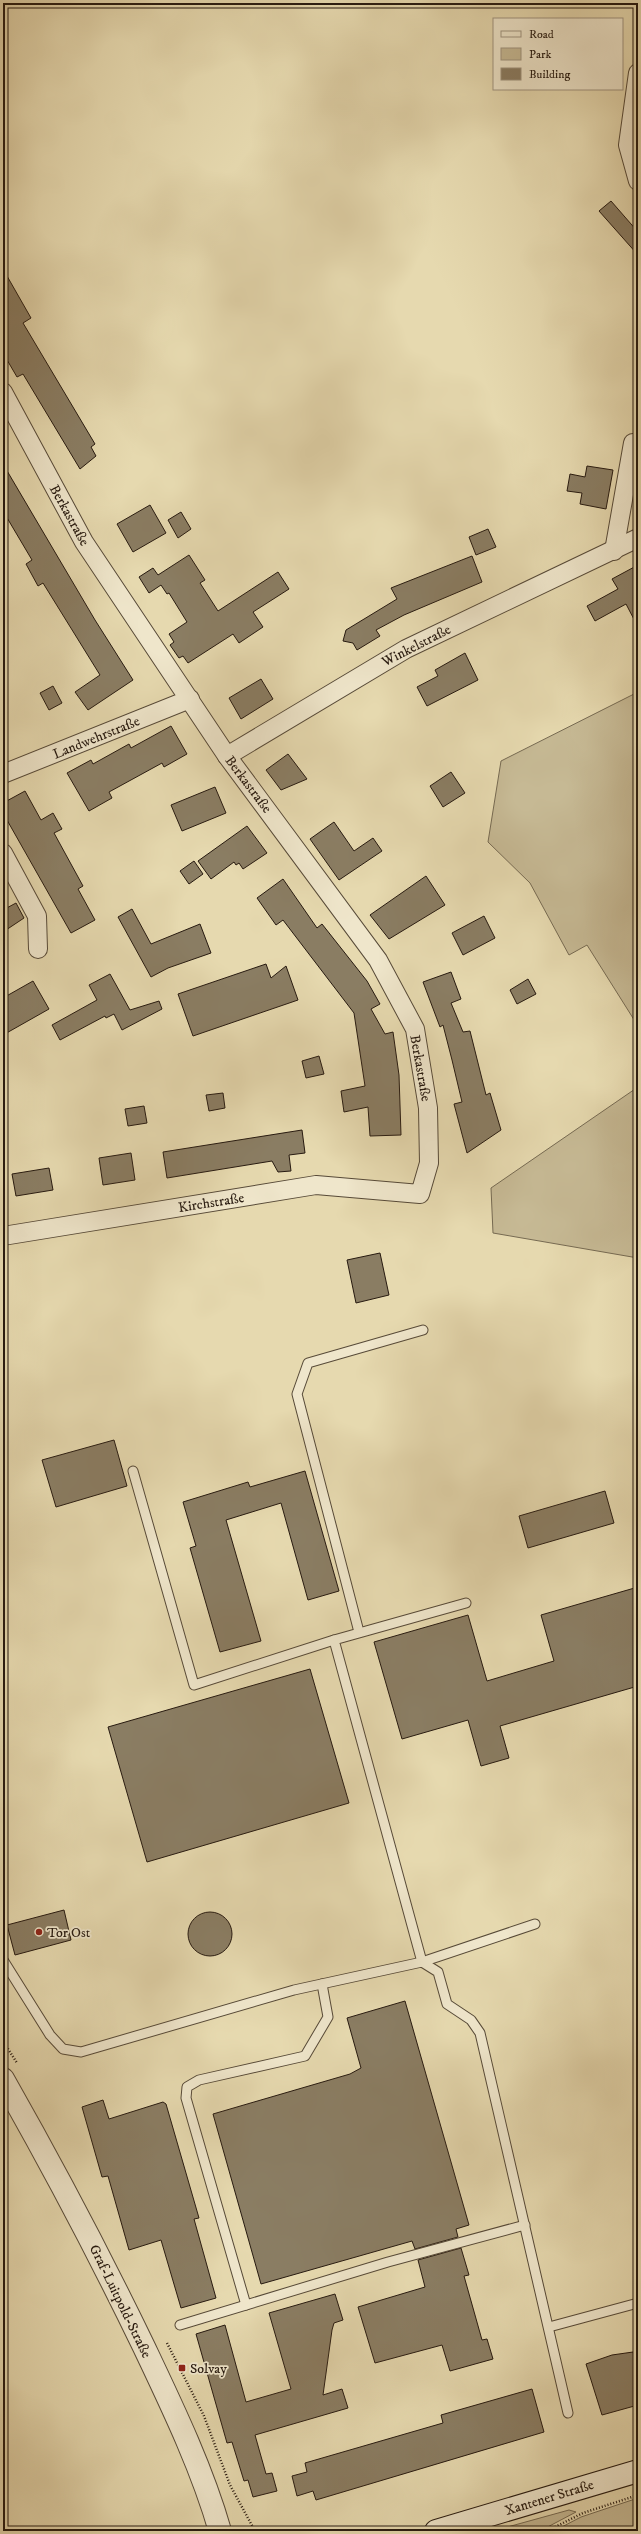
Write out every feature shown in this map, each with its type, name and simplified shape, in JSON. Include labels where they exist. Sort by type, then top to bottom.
[{"type":"street","points":[[638,73],[628,145],[638,181]]},
{"type":"street","name":"Berkastraße","points":[[3,392],[84,542],[227,756],[378,960],[415,1029],[428,1108],[429,1163],[420,1194]]},
{"type":"street","points":[[614,551],[633,443],[638,443]]},
{"type":"street","name":"Winkelstraße","points":[[227,756],[406,649],[614,551],[638,538]]},
{"type":"street","name":"Landwehrstraße","points":[[3,774],[190,699]]},
{"type":"street","points":[[3,853],[36,916],[38,949]]},
{"type":"street","name":"Kirchstraße","points":[[3,1236],[316,1185],[420,1194]]},
{"type":"street","name":"Graf-Luitpold-Straße","points":[[3,2079],[67,2192],[132,2321],[208,2491],[220,2531]]},
{"type":"street","name":"Xantener Straße","points":[[436,2531],[638,2471]]},
{"type":"lane","points":[[359,1632],[297,1394],[308,1363],[423,1330]]},
{"type":"lane","points":[[133,1472],[194,1685],[359,1632],[466,1603]]},
{"type":"lane","points":[[334,1640],[422,1962],[438,1972],[446,2004],[471,2020],[480,2033],[568,2413]]},
{"type":"lane","points":[[3,1960],[50,2035],[62,2049],[81,2052],[294,1990],[422,1962],[535,1924]]},
{"type":"lane","points":[[246,2305],[186,2098],[187,2087],[199,2080],[305,2056],[328,2017],[322,1984]]},
{"type":"lane","points":[[180,2325],[388,2262],[525,2225]]},
{"type":"lane","points":[[549,2327],[638,2303]]},
{"type":"path","points":[[546,2531],[583,2513],[638,2495]]},
{"type":"green space","points":[[638,692],[638,1026],[587,945],[569,955],[530,883],[488,842],[501,761]]},
{"type":"green space","points":[[638,1087],[638,1258],[493,1233],[491,1188]]},
{"type":"green space","points":[[638,2498],[638,2531],[554,2531],[581,2517]]},
{"type":"green space","points":[[569,2510],[576,2512],[540,2531],[493,2531]]},
{"type":"building","points":[[611,201],[638,232],[638,255],[599,211]]},
{"type":"building","points":[[3,269],[31,318],[23,323],[95,444],[91,447],[96,456],[80,469],[23,374],[17,377],[3,353]]},
{"type":"building","points":[[3,464],[95,620],[133,680],[88,710],[75,692],[100,675],[43,583],[38,586],[26,564],[32,560],[3,511]]},
{"type":"building","points":[[587,466],[613,470],[606,509],[580,504],[582,493],[567,491],[570,474],[585,477]]},
{"type":"building","points":[[150,505],[166,533],[133,552],[117,524]]},
{"type":"building","points":[[181,512],[191,529],[178,538],[168,520]]},
{"type":"building","points":[[488,529],[496,547],[476,555],[469,537]]},
{"type":"building","points":[[189,555],[205,580],[200,583],[218,611],[278,572],[289,589],[253,612],[263,627],[239,643],[233,634],[188,663],[183,656],[179,658],[170,645],[174,642],[169,634],[187,622],[169,593],[167,594],[161,585],[149,593],[139,577],[153,568],[158,575]]},
{"type":"building","points":[[472,556],[482,582],[404,615],[376,630],[380,636],[357,650],[353,643],[343,641],[346,630],[397,599],[391,588]]},
{"type":"building","points":[[638,565],[638,627],[626,604],[595,621],[587,606],[618,589],[612,579]]},
{"type":"building","points":[[465,653],[478,680],[427,706],[417,687],[438,676],[435,670]]},
{"type":"building","points":[[261,679],[273,699],[241,719],[229,698]]},
{"type":"building","points":[[53,686],[62,703],[49,710],[40,693]]},
{"type":"building","points":[[171,726],[187,754],[164,767],[162,763],[109,792],[112,798],[89,811],[67,773],[91,760],[93,764],[129,744],[131,748]]},
{"type":"building","points":[[288,754],[307,779],[281,790],[266,770]]},
{"type":"building","points":[[451,772],[465,793],[443,807],[430,786]]},
{"type":"building","points":[[215,787],[226,813],[182,831],[171,805]]},
{"type":"building","points":[[25,791],[41,820],[53,813],[62,829],[54,833],[83,886],[78,889],[95,920],[71,933],[3,813],[3,803]]},
{"type":"building","points":[[334,822],[354,851],[373,838],[382,851],[339,880],[310,839]]},
{"type":"building","points":[[247,826],[267,853],[243,869],[239,863],[236,865],[234,862],[211,879],[198,861]]},
{"type":"building","points":[[194,861],[203,874],[189,884],[180,871]]},
{"type":"building","points":[[426,876],[445,905],[389,939],[370,915]]},
{"type":"building","points":[[283,879],[317,928],[322,924],[367,981],[380,1004],[371,1009],[385,1034],[393,1032],[399,1075],[401,1135],[370,1136],[368,1107],[344,1112],[341,1091],[365,1086],[354,1013],[283,920],[276,925],[257,898]]},
{"type":"building","points":[[16,903],[24,918],[3,932],[3,910]]},
{"type":"building","points":[[132,909],[151,944],[200,924],[211,953],[168,968],[151,977],[118,917]]},
{"type":"building","points":[[484,916],[495,938],[463,955],[452,933]]},
{"type":"building","points":[[266,964],[271,978],[286,966],[298,1000],[193,1036],[178,994]]},
{"type":"building","points":[[451,972],[461,999],[451,1003],[463,1032],[470,1031],[486,1095],[490,1093],[501,1130],[467,1153],[454,1104],[462,1102],[443,1025],[440,1027],[423,982]]},
{"type":"building","points":[[110,974],[130,1010],[159,1001],[162,1009],[122,1030],[114,1014],[106,1018],[105,1016],[60,1040],[52,1025],[97,1000],[89,985]]},
{"type":"building","points":[[528,979],[536,994],[517,1004],[510,990]]},
{"type":"building","points":[[33,981],[49,1009],[3,1035],[3,998]]},
{"type":"building","points":[[319,1056],[324,1074],[306,1078],[302,1061]]},
{"type":"building","points":[[223,1093],[225,1108],[209,1111],[206,1095]]},
{"type":"building","points":[[144,1106],[147,1123],[128,1126],[125,1109]]},
{"type":"building","points":[[302,1130],[305,1153],[289,1155],[291,1171],[278,1172],[272,1161],[167,1178],[163,1152]]},
{"type":"building","points":[[131,1153],[135,1180],[103,1185],[99,1158]]},
{"type":"building","points":[[49,1168],[53,1190],[16,1196],[12,1174]]},
{"type":"building","points":[[380,1253],[389,1295],[356,1303],[347,1260]]},
{"type":"building","points":[[114,1440],[127,1486],[56,1507],[42,1460]]},
{"type":"building","points":[[305,1471],[339,1591],[308,1600],[281,1503],[226,1520],[261,1641],[220,1652],[190,1548],[196,1546],[183,1502],[248,1482],[250,1487]]},
{"type":"building","points":[[605,1491],[614,1523],[528,1548],[519,1516]]},
{"type":"building","points":[[638,1587],[638,1686],[500,1726],[509,1758],[481,1766],[468,1720],[402,1739],[374,1642],[468,1615],[487,1681],[554,1661],[541,1615]]},
{"type":"building","points":[[310,1669],[349,1803],[147,1862],[108,1727]]},
{"type":"building","name":"Tor Ost","points":[[64,1910],[71,1940],[15,1955],[7,1925]]},
{"type":"building","points":[[206,1912],[214,1912],[226,1918],[232,1930],[232,1938],[226,1950],[214,1956],[206,1956],[194,1950],[188,1938],[188,1930],[194,1918]]},
{"type":"building","points":[[405,2001],[469,2225],[456,2229],[458,2237],[415,2249],[412,2241],[261,2284],[213,2114],[350,2074],[361,2068],[347,2018]]},
{"type":"building","points":[[103,2100],[109,2119],[163,2102],[166,2104],[199,2218],[194,2219],[216,2298],[181,2308],[161,2240],[129,2250],[108,2176],[102,2177],[82,2107]]},
{"type":"building","points":[[461,2248],[469,2275],[464,2276],[482,2340],[487,2339],[493,2359],[450,2371],[442,2345],[375,2363],[358,2307],[425,2287],[418,2260]]},
{"type":"building","points":[[335,2294],[343,2320],[334,2323],[332,2330],[323,2395],[342,2389],[348,2408],[255,2435],[266,2474],[272,2473],[277,2491],[253,2497],[248,2480],[244,2481],[232,2442],[227,2443],[196,2334],[225,2325],[246,2402],[291,2389],[269,2313]]},
{"type":"building","points":[[633,2352],[638,2369],[638,2405],[602,2415],[586,2364],[612,2355]]},
{"type":"building","points":[[532,2389],[544,2432],[316,2500],[313,2491],[297,2496],[292,2476],[307,2472],[305,2463],[443,2423],[441,2415]]},
{"type":"place","name":"Tor Ost","points":[[39,1932]]},
{"type":"place","name":"Solvay","points":[[182,2368]]}]
